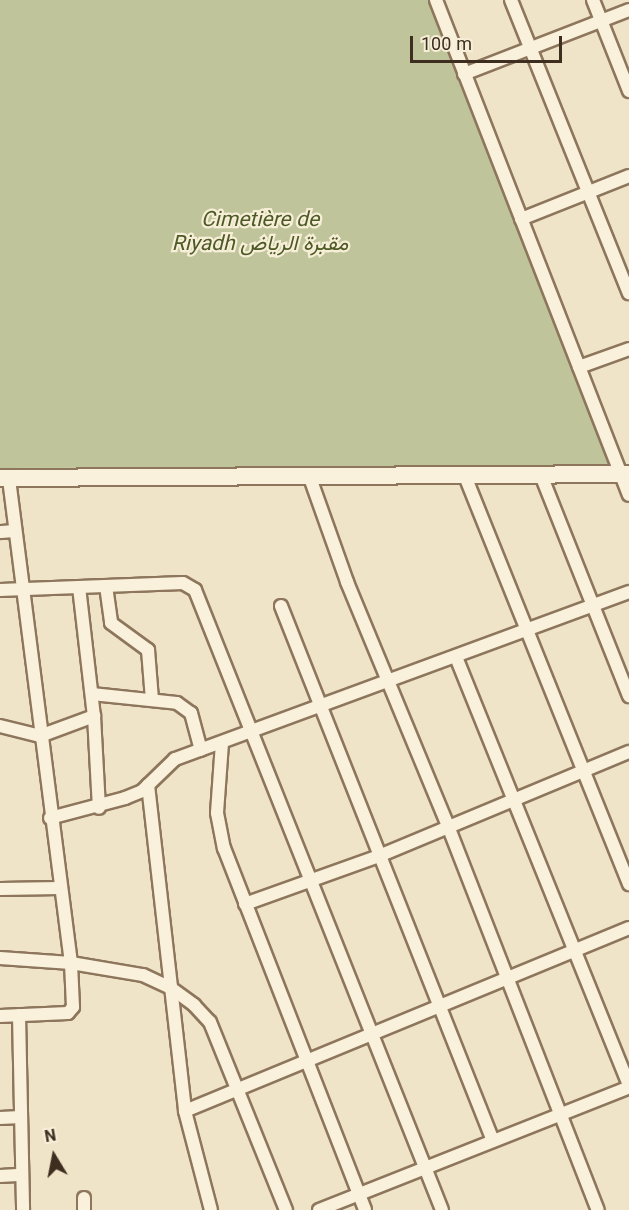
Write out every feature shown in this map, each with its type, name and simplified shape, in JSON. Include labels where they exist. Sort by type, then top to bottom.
[{"type":"street","points":[[436,0],[579,367],[625,474],[629,495]]},
{"type":"street","points":[[511,0],[590,191],[629,293]]},
{"type":"street","points":[[593,0],[629,91]]},
{"type":"street","points":[[464,74],[629,10]]},
{"type":"street","points":[[521,219],[629,176]]},
{"type":"street","points":[[579,367],[629,349]]},
{"type":"street","points":[[0,1016],[68,1013],[73,1006],[71,963],[50,818],[15,531],[4,478],[625,474]]},
{"type":"street","points":[[309,475],[347,582],[448,826],[598,1210]]},
{"type":"street","points":[[541,475],[629,696]]},
{"type":"street","points":[[465,476],[629,884]]},
{"type":"street","points":[[0,532],[15,531]]},
{"type":"street","points":[[0,590],[190,585],[442,1210]]},
{"type":"street","points":[[106,586],[111,622],[148,650],[152,700]]},
{"type":"street","points":[[79,587],[94,716],[99,808]]},
{"type":"street","points":[[50,818],[99,808],[148,785],[166,764],[629,592]]},
{"type":"street","points":[[281,606],[319,709],[493,1141]]},
{"type":"street","points":[[319,1210],[629,1086],[456,657]]},
{"type":"street","points":[[92,694],[152,700],[186,707],[201,750]]},
{"type":"street","points":[[0,726],[40,736],[94,716]]},
{"type":"street","points":[[222,743],[217,813],[244,904],[304,1061],[365,1210]]},
{"type":"street","points":[[244,904],[379,856],[629,752]]},
{"type":"street","points":[[148,785],[185,1111],[211,1210]]},
{"type":"street","points":[[0,888],[60,888]]},
{"type":"street","points":[[185,1111],[629,928]]},
{"type":"street","points":[[0,958],[71,963],[142,975],[171,988],[210,1022],[235,1089],[286,1210]]},
{"type":"street","points":[[19,1015],[23,1210]]},
{"type":"street","points":[[0,1118],[21,1117]]},
{"type":"street","points":[[0,1176],[22,1175]]},
{"type":"green space","name":"Cimetière de Riyadh مقبرة الرياض","points":[[0,0],[430,0],[611,467],[0,468]]}]
